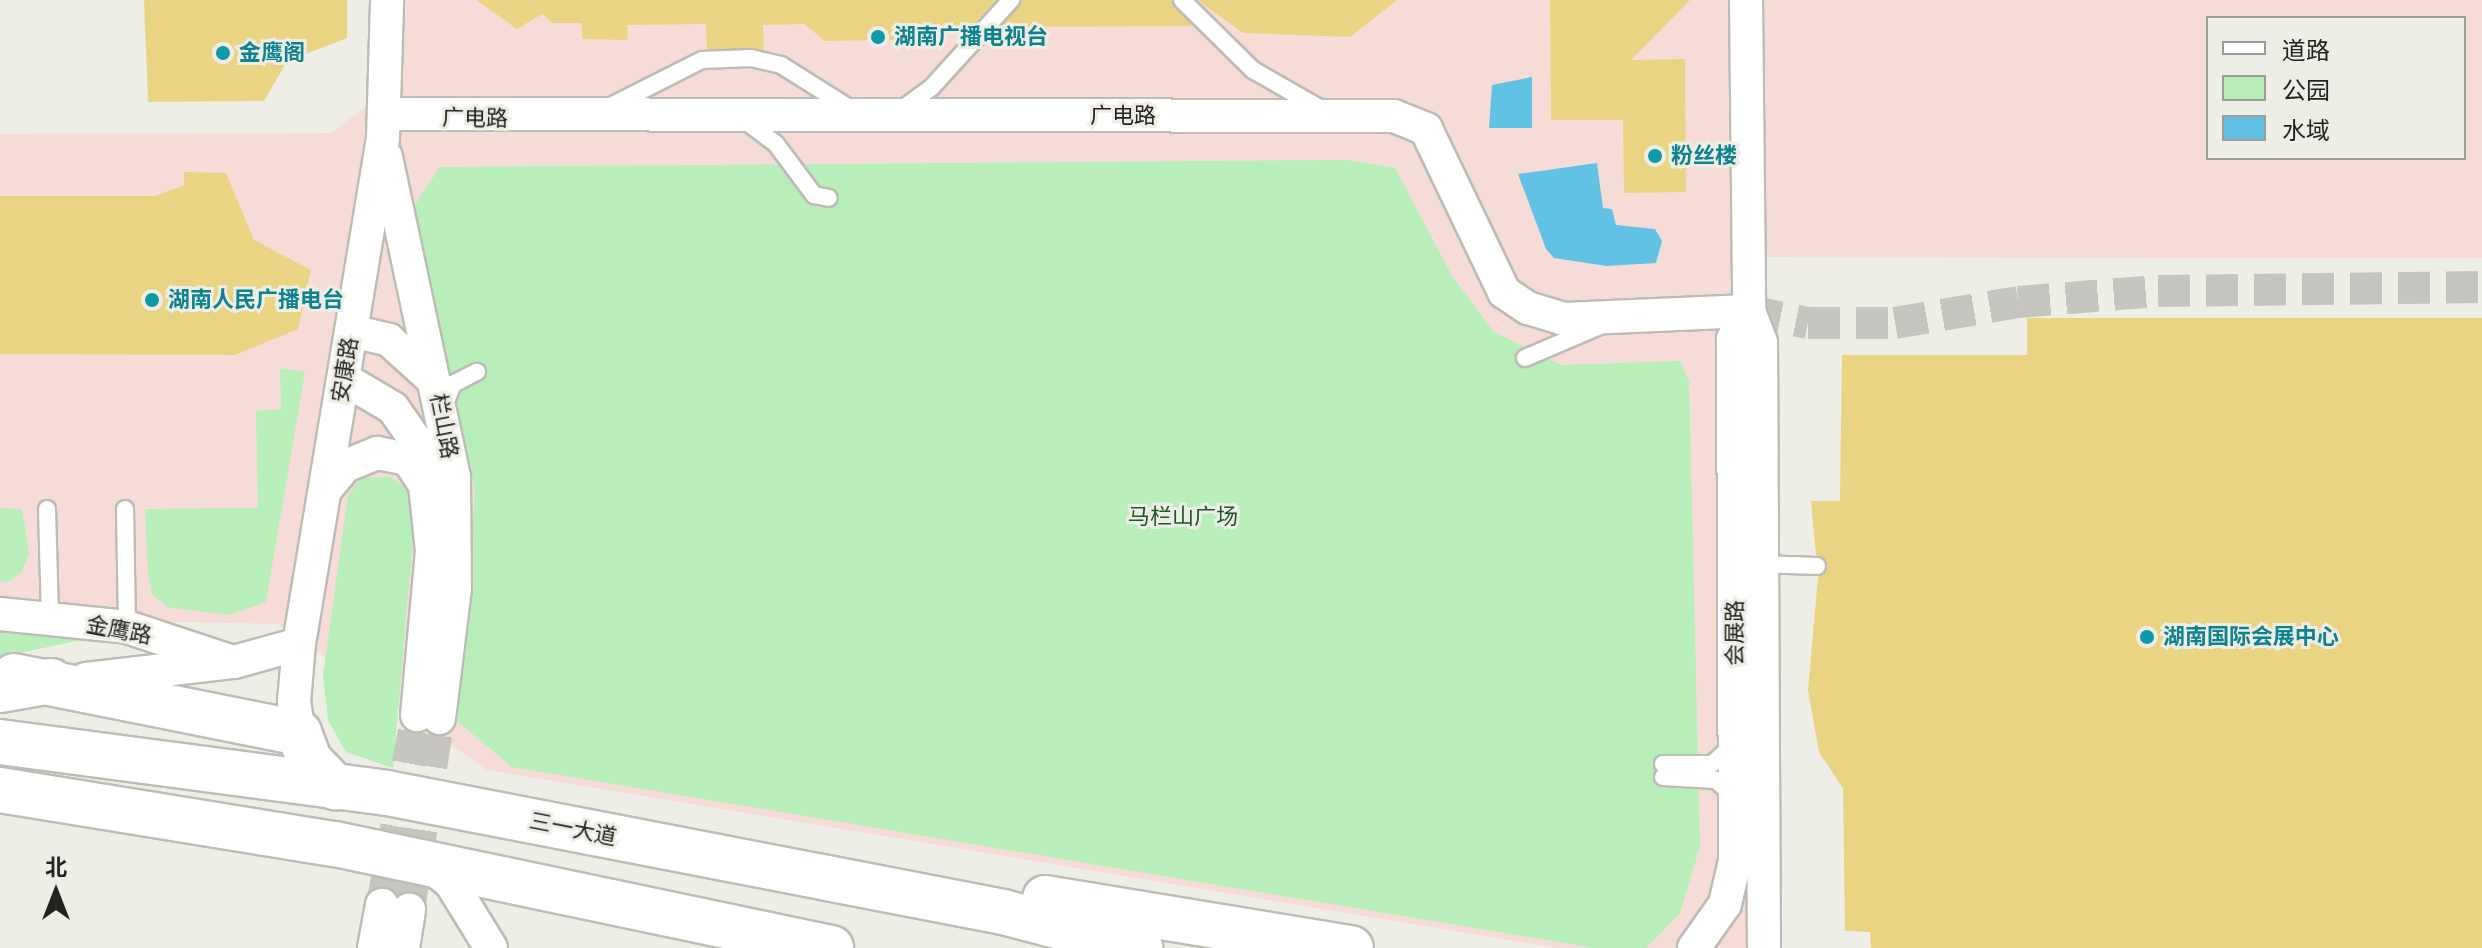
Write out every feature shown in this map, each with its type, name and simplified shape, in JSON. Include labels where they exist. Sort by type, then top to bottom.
[{"type":"main road","points":[[0,675],[51,681],[299,733],[310,761],[336,788]]},
{"type":"main road","points":[[0,690],[51,681]]},
{"type":"main road","name":"三一大道","points":[[0,742],[336,788],[499,815],[1003,912],[1140,948]]},
{"type":"main road","points":[[2,791],[427,864],[831,948]]},
{"type":"main road","points":[[499,815],[1351,948]]},
{"type":"street","name":"安康路","points":[[299,733],[294,702],[299,644],[384,126],[387,0]]},
{"type":"street","name":"会展路","points":[[1746,0],[1749,311],[1761,342],[1755,564],[1764,948]]},
{"type":"street","name":"广电路","points":[[384,126],[584,119],[1394,116],[1426,129],[1504,292],[1543,316],[1619,317],[1749,311]]},
{"type":"street","name":"栏山路","points":[[344,379],[393,408],[421,448],[432,551],[428,716],[456,547],[440,399],[384,126]]},
{"type":"street","points":[[351,331],[407,351],[440,399]]},
{"type":"street","points":[[326,489],[345,466],[377,453],[408,459],[426,487]]},
{"type":"street","name":"会展路","points":[[1694,948],[1730,887],[1735,733],[1755,564]]},
{"type":"street","name":"金鹰路","points":[[0,614],[127,627],[234,662]]},
{"type":"street","points":[[51,681],[234,662],[299,644]]},
{"type":"street","points":[[427,864],[451,883],[491,948]]},
{"type":"street","points":[[374,948],[396,907],[403,948]]},
{"type":"lane","points":[[584,119],[702,60],[723,58],[781,65],[876,117],[932,87],[1011,0]]},
{"type":"lane","points":[[1182,0],[1253,70],[1329,114]]},
{"type":"lane","points":[[742,118],[776,144],[814,195],[829,198]]},
{"type":"lane","points":[[1525,358],[1619,317]]},
{"type":"lane","points":[[440,399],[453,384],[477,372]]},
{"type":"lane","points":[[47,509],[50,618]]},
{"type":"lane","points":[[125,509],[127,627]]},
{"type":"lane","points":[[1755,564],[1817,566]]},
{"type":"lane","points":[[1735,733],[1728,755],[1712,764],[1663,771],[1716,780],[1735,799]]},
{"type":"shaded area","points":[[372,0],[1749,0],[1746,948],[1557,948],[487,770],[278,624],[173,622],[0,602],[0,134],[332,133],[373,101]]},
{"type":"shaded area","points":[[1763,0],[2482,0],[2482,258],[1761,257]]},
{"type":"green space","name":"马栏山广场","points":[[1348,160],[1395,168],[1451,274],[1494,332],[1561,365],[1680,361],[1689,381],[1700,846],[1680,913],[1646,948],[1594,948],[512,767],[457,721],[475,491],[412,209],[440,167]]},
{"type":"green space","points":[[280,368],[305,372],[266,602],[229,615],[167,607],[152,594],[145,509],[258,508],[256,411],[281,409]]},
{"type":"green space","points":[[391,477],[410,491],[415,516],[393,768],[346,752],[328,720],[323,676],[348,495],[361,478]]},
{"type":"green space","points":[[0,508],[22,509],[29,553],[22,572],[8,582],[0,581]]},
{"type":"green space","points":[[0,631],[92,638],[0,657]]},
{"type":"water","points":[[1532,77],[1532,128],[1489,128],[1492,85]]},
{"type":"water","points":[[1597,163],[1603,208],[1612,209],[1616,225],[1655,229],[1662,241],[1656,263],[1607,266],[1554,258],[1546,249],[1518,174]]},
{"type":"building","name":"金鹰阁","points":[[144,0],[347,0],[347,38],[287,61],[264,101],[148,102]]},
{"type":"building","points":[[476,0],[996,0],[971,27],[946,28],[933,39],[825,41],[804,24],[763,25],[764,50],[707,49],[706,24],[627,25],[628,40],[582,39],[582,23],[552,23],[542,14],[517,29]]},
{"type":"building","points":[[1022,0],[1171,0],[1193,26],[1001,27]]},
{"type":"building","points":[[1198,0],[1397,0],[1350,37],[1243,33]]},
{"type":"building","name":"粉丝楼","points":[[1550,0],[1690,0],[1631,60],[1685,59],[1686,192],[1624,193],[1623,120],[1551,120]]},
{"type":"building","name":"湖南人民广播电台","points":[[184,172],[226,173],[254,240],[311,270],[298,329],[235,355],[0,354],[0,196],[155,196],[184,185]]},
{"type":"building","name":"湖南国际会展中心","points":[[2027,318],[2482,318],[2482,948],[1871,948],[1870,932],[1845,931],[1843,788],[1819,752],[1808,690],[1818,577],[1828,566],[1816,555],[1811,501],[1840,501],[1842,355],[2027,355]]},
{"type":"tunnel","points":[[1749,311],[1808,323],[1895,323],[2018,302],[2158,291],[2482,287]]},
{"type":"tunnel","points":[[382,905],[417,715]]},
{"type":"tunnel","points":[[409,909],[439,718]]},
{"type":"place","name":"湖南广播电视台","points":[[878,37]]},
{"type":"place","name":"金鹰阁","points":[[223,53]]},
{"type":"place","name":"粉丝楼","points":[[1655,156]]},
{"type":"place","name":"湖南人民广播电台","points":[[152,300]]},
{"type":"place","name":"湖南国际会展中心","points":[[2147,637]]}]
